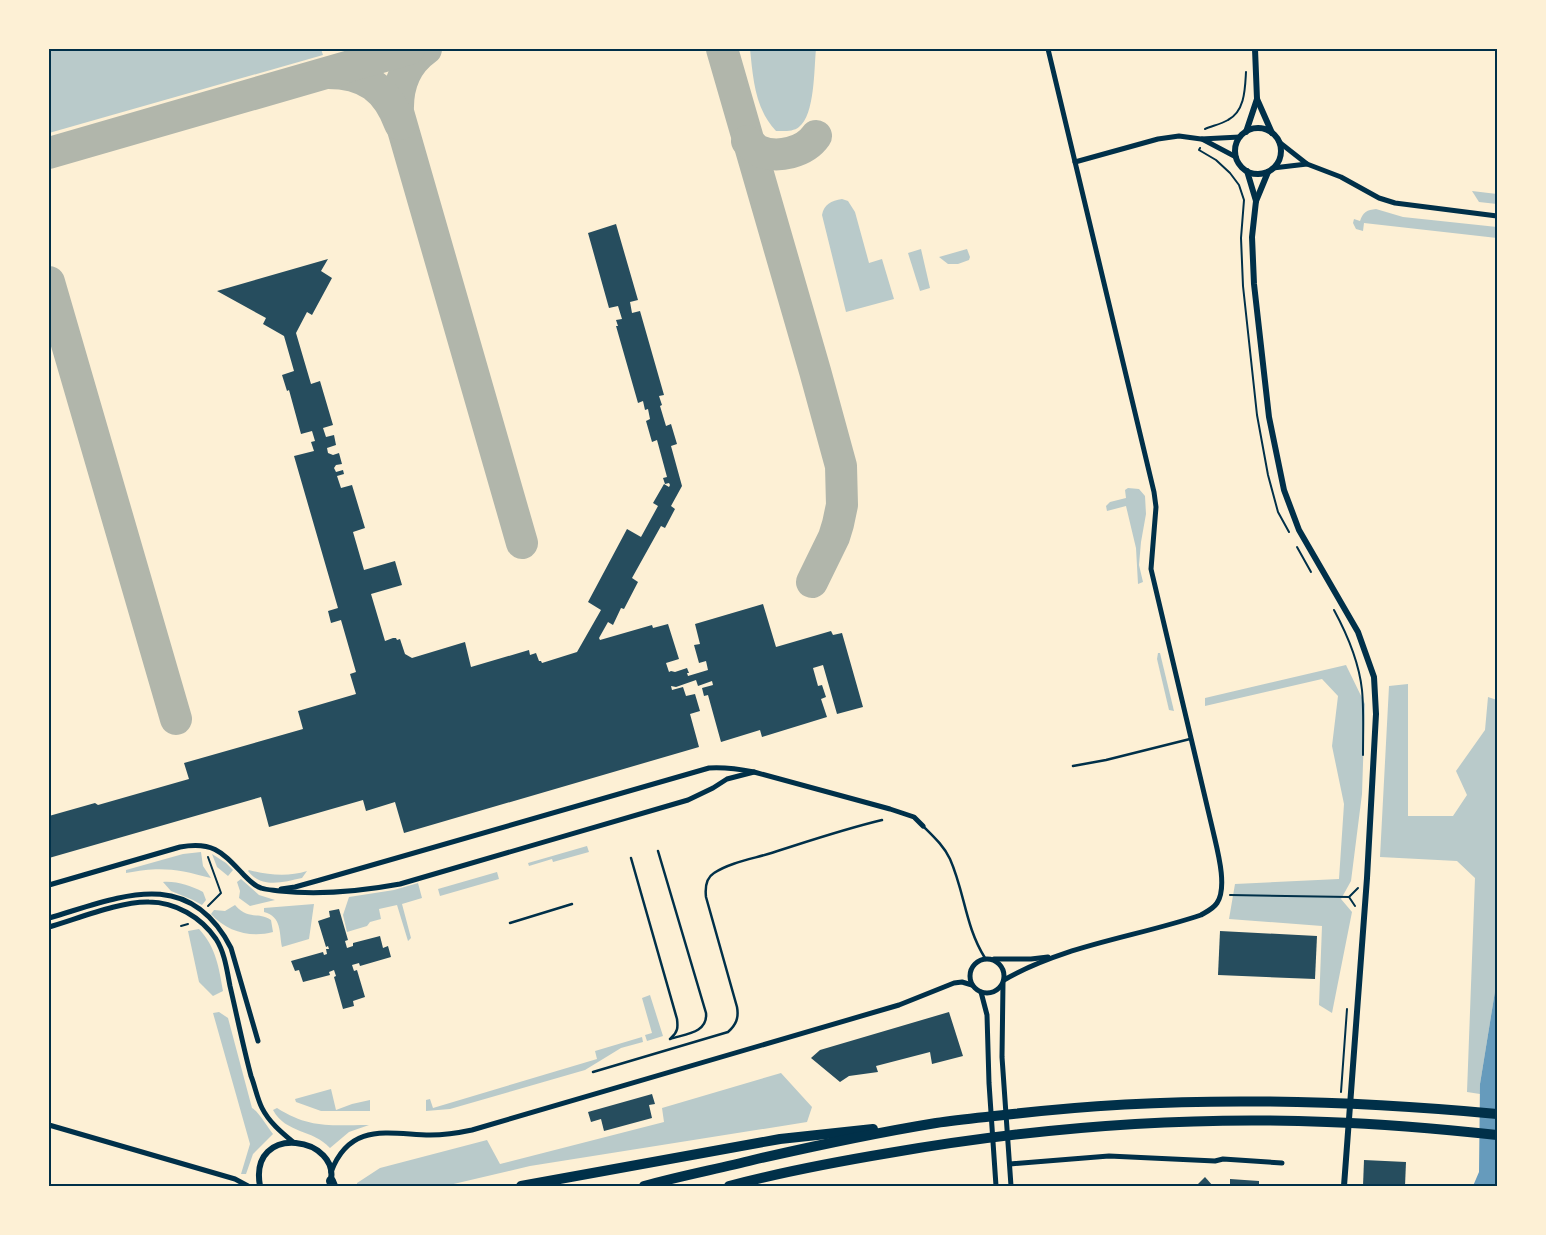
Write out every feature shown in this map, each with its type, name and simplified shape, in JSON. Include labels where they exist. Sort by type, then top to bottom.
[{"type":"highway","points":[[522,1186],[780,1139],[1069,1108],[1140,1103],[1232,1101],[1377,1104],[1497,1114]]},
{"type":"highway","points":[[729,1186],[854,1159],[988,1138],[1098,1126],[1256,1120],[1368,1124],[1497,1135]]},
{"type":"highway","points":[[644,1186],[782,1154],[936,1123]]},
{"type":"street","points":[[981,992],[992,992],[1023,969],[1056,956],[1201,915],[1217,903],[1221,884],[1219,859],[1151,569],[1156,507],[1154,492],[1048,49]]},
{"type":"street","points":[[1246,132],[1257,99],[1255,49]]},
{"type":"street","points":[[1257,99],[1272,133],[1279,142],[1307,164],[1341,176],[1379,198],[1396,203],[1497,216]]},
{"type":"street","points":[[1272,133],[1259,128],[1246,132],[1240,137],[1235,147],[1238,163],[1247,171],[1257,174],[1307,164]]},
{"type":"street","points":[[1075,162],[1158,139],[1179,136],[1201,139],[1240,137]]},
{"type":"street","points":[[1201,139],[1236,157]]},
{"type":"street","points":[[1279,142],[1280,159],[1271,170],[1256,201],[1252,237],[1254,284],[1269,417],[1284,490],[1299,530],[1358,632],[1374,677],[1376,714],[1368,869],[1344,1186]]},
{"type":"street","points":[[1247,171],[1256,201]]},
{"type":"street","points":[[271,890],[295,887],[709,768],[736,768],[754,772],[890,809],[914,817],[923,826]]},
{"type":"street","points":[[49,885],[196,844],[216,849],[260,888],[300,893],[362,890],[400,884],[688,800],[701,795],[727,779],[754,772]]},
{"type":"street","points":[[49,918],[121,896],[138,894],[158,894],[178,898],[203,912],[215,924],[231,948],[258,1041]]},
{"type":"street","points":[[49,927],[139,902],[159,903],[180,908],[197,919],[216,940],[225,960],[244,1051],[259,1103],[270,1122],[293,1142]]},
{"type":"street","points":[[972,985],[969,979],[971,967],[975,963],[988,958],[1031,959],[1056,956]]},
{"type":"street","points":[[988,958],[1000,964],[1004,975],[1002,1057],[1011,1186]]},
{"type":"street","points":[[331,1181],[335,1162],[347,1147],[368,1134],[380,1132],[441,1135],[472,1130],[890,1008],[962,982],[972,985],[981,992],[987,1015],[989,1083],[996,1186]]},
{"type":"street","points":[[49,1125],[235,1179],[248,1186]]},
{"type":"street","points":[[260,1186],[259,1170],[266,1154],[277,1146],[293,1142],[308,1145],[320,1153],[329,1164],[331,1181]]},
{"type":"street","points":[[1010,1164],[1109,1156],[1215,1161],[1223,1159],[1282,1163]]},
{"type":"lane","points":[[1073,766],[1106,760],[1192,738]]},
{"type":"lane","points":[[593,1072],[728,1032],[734,1026],[738,1014],[737,1007],[705,889],[707,881],[712,874],[724,868],[862,824],[882,820]]},
{"type":"lane","points":[[923,826],[939,843],[950,859],[973,936],[988,958]]},
{"type":"lane","points":[[631,858],[677,1020],[678,1027],[675,1034],[670,1038],[700,1030],[705,1024],[706,1013],[658,850]]},
{"type":"lane","points":[[510,923],[572,904]]},
{"type":"path","points":[[1246,65],[1243,102],[1230,119],[1205,130],[1199,150],[1216,160],[1230,173],[1239,185],[1244,200],[1241,238],[1243,286],[1257,415],[1268,475],[1278,512],[1290,534]]},
{"type":"path","points":[[1294,542],[1315,578]]},
{"type":"path","points":[[1332,607],[1344,628],[1356,663],[1362,689],[1364,758]]},
{"type":"path","points":[[206,846],[210,865],[221,893]]},
{"type":"path","points":[[1220,895],[1349,897],[1356,907],[1357,888]]},
{"type":"path","points":[[1340,1097],[1347,1009]]},
{"type":"shaded area","points":[[49,49],[321,49],[323,55],[49,133]]},
{"type":"shaded area","points":[[750,49],[816,49],[811,102],[804,121],[797,129],[776,131],[769,122],[756,93]]},
{"type":"shaded area","points":[[1472,191],[1497,194],[1497,204],[1479,202]]},
{"type":"shaded area","points":[[842,199],[848,201],[855,212],[869,263],[882,259],[894,299],[846,312],[822,215],[824,208],[829,204]]},
{"type":"shaded area","points":[[1376,209],[1403,217],[1497,227],[1497,238],[1364,223],[1363,231],[1356,229],[1353,223],[1354,219],[1360,221],[1362,215],[1366,212]]},
{"type":"shaded area","points":[[921,249],[930,288],[920,291],[908,253]]},
{"type":"shaded area","points":[[967,249],[970,257],[969,260],[958,264],[948,264],[939,257]]},
{"type":"shaded area","points":[[1128,488],[1139,489],[1145,496],[1146,514],[1139,565],[1143,582],[1138,584],[1136,548],[1126,506],[1107,511],[1106,506],[1110,502],[1126,498],[1125,490]]},
{"type":"shaded area","points":[[1158,653],[1160,653],[1174,711],[1169,710],[1157,659]]},
{"type":"shaded area","points":[[1346,665],[1365,704],[1362,794],[1351,881],[1341,899],[1352,912],[1332,1013],[1319,1005],[1322,926],[1229,919],[1235,884],[1339,879],[1344,804],[1332,746],[1338,696],[1322,679],[1205,706],[1205,698]]},
{"type":"shaded area","points":[[1408,684],[1408,816],[1453,816],[1467,795],[1456,771],[1485,730],[1488,697],[1497,700],[1497,979],[1480,1094],[1467,1092],[1475,878],[1457,861],[1380,857],[1389,686]]},
{"type":"shaded area","points":[[587,846],[589,852],[553,862],[552,859],[529,866],[528,863]]},
{"type":"shaded area","points":[[201,852],[203,866],[211,878],[169,869],[126,873],[126,870],[183,854]]},
{"type":"shaded area","points":[[212,854],[233,870],[228,876],[217,867]]},
{"type":"shaded area","points":[[249,870],[278,875],[307,871],[302,878],[273,883],[254,877]]},
{"type":"shaded area","points":[[497,872],[499,879],[440,896],[438,889]]},
{"type":"shaded area","points":[[241,879],[259,895],[275,900],[250,906],[239,898],[240,891],[237,882]]},
{"type":"shaded area","points":[[163,882],[179,883],[194,888],[203,892],[206,900],[202,905],[171,891]]},
{"type":"shaded area","points":[[418,883],[422,898],[402,904],[411,938],[408,941],[397,905],[379,909],[381,919],[370,922],[367,926],[347,932],[343,915],[349,897],[394,890]]},
{"type":"shaded area","points":[[314,904],[309,939],[282,947],[277,921],[270,914],[264,912],[264,908]]},
{"type":"shaded area","points":[[235,905],[245,913],[266,917],[271,920],[273,932],[248,934],[240,932],[224,925],[211,914],[214,910],[225,911]]},
{"type":"shaded area","points":[[199,929],[213,950],[220,974],[223,991],[213,996],[199,982],[188,931]]},
{"type":"shaded area","points":[[650,995],[663,1036],[647,1041],[645,1035],[652,1033],[642,998]]},
{"type":"shaded area","points":[[219,1012],[228,1018],[252,1108],[273,1134],[253,1154],[246,1174],[241,1174],[250,1144],[213,1013]]},
{"type":"shaded area","points":[[642,1037],[643,1042],[621,1048],[585,1070],[450,1109],[426,1111],[426,1100],[430,1099],[433,1108],[597,1059],[595,1051]]},
{"type":"shaded area","points":[[781,1073],[812,1107],[807,1122],[530,1166],[445,1186],[357,1186],[357,1183],[380,1168],[487,1140],[500,1164],[664,1122],[662,1108]]},
{"type":"shaded area","points":[[331,1089],[336,1110],[370,1100],[370,1111],[321,1111],[296,1102],[295,1099]]},
{"type":"shaded area","points":[[277,1108],[300,1120],[311,1123],[369,1125],[349,1132],[330,1148],[316,1137],[292,1128],[278,1118],[273,1110]]},
{"type":"water","points":[[1497,979],[1497,1186],[1473,1186],[1479,1172],[1480,1084]]},
{"type":"building","points":[[616,224],[638,300],[630,302],[632,313],[640,311],[664,395],[659,396],[662,405],[660,406],[666,426],[671,424],[677,444],[671,446],[682,486],[671,506],[675,509],[665,528],[661,526],[632,578],[638,582],[624,609],[621,608],[613,625],[608,622],[599,638],[600,640],[652,625],[653,628],[668,624],[679,659],[666,663],[669,672],[687,668],[688,676],[708,670],[706,661],[699,663],[694,645],[700,644],[695,624],[763,604],[776,647],[831,631],[833,635],[842,633],[863,707],[837,714],[823,665],[813,668],[818,686],[822,685],[826,697],[821,699],[827,717],[762,737],[760,730],[721,742],[708,695],[704,696],[702,688],[713,685],[712,681],[698,686],[696,680],[676,687],[671,686],[672,690],[683,687],[686,696],[695,694],[700,711],[690,714],[699,747],[404,833],[395,802],[366,811],[363,800],[269,827],[261,797],[49,858],[49,816],[95,803],[98,805],[189,779],[184,763],[303,729],[298,711],[356,694],[350,674],[356,672],[341,620],[331,623],[328,611],[338,608],[294,456],[314,451],[311,442],[315,441],[312,431],[301,434],[289,390],[287,391],[282,375],[294,371],[284,336],[263,324],[266,318],[217,291],[328,259],[321,271],[332,278],[312,315],[307,312],[296,333],[311,384],[320,381],[333,425],[323,428],[326,437],[334,435],[336,445],[327,448],[328,453],[333,455],[339,453],[342,464],[336,465],[334,468],[336,472],[343,470],[344,474],[337,476],[341,488],[352,485],[365,528],[353,532],[364,570],[395,561],[402,585],[371,594],[385,641],[393,638],[400,639],[405,654],[412,658],[465,642],[471,667],[529,650],[530,655],[536,653],[539,661],[542,663],[577,652],[601,610],[588,602],[627,529],[641,537],[658,506],[653,503],[664,484],[669,487],[670,485],[669,483],[665,484],[663,478],[667,477],[657,440],[652,442],[646,421],[650,419],[648,409],[645,410],[643,401],[638,403],[616,326],[618,326],[616,320],[622,319],[618,306],[609,308],[588,233]]},
{"type":"building","points":[[339,909],[348,940],[345,941],[347,948],[353,946],[353,943],[380,936],[383,948],[388,946],[391,957],[360,966],[359,963],[352,965],[354,971],[357,970],[365,997],[353,1001],[354,1006],[343,1009],[334,977],[336,976],[334,970],[329,972],[330,975],[303,982],[299,970],[295,971],[291,961],[323,952],[324,955],[327,954],[326,949],[329,949],[328,946],[326,947],[318,921],[330,917],[329,911]]},
{"type":"building","points":[[1220,931],[1317,936],[1315,979],[1218,975]]},
{"type":"building","points":[[949,1012],[963,1056],[932,1064],[930,1052],[876,1066],[878,1072],[849,1076],[840,1082],[811,1058],[820,1050]]},
{"type":"building","points":[[652,1094],[655,1104],[649,1105],[652,1118],[604,1131],[601,1119],[591,1122],[588,1112]]},
{"type":"building","points":[[1364,1160],[1406,1162],[1405,1186],[1363,1186]]},
{"type":"building","points":[[1205,1177],[1213,1186],[1200,1186],[1198,1184]]},
{"type":"building","points":[[1230,1179],[1259,1181],[1259,1186],[1230,1186]]},
{"type":"taxiway","points":[[49,153],[409,49]]},
{"type":"taxiway","points":[[426,49],[413,62],[404,76],[399,93],[398,112],[522,543]]},
{"type":"taxiway","points":[[722,49],[841,466],[842,505],[838,524],[834,537],[812,582]]},
{"type":"taxiway","points":[[328,73],[353,76],[373,85],[389,101],[400,124]]},
{"type":"taxiway","points":[[747,141],[759,151],[782,154],[798,150],[811,142],[816,136]]},
{"type":"taxiway","points":[[49,282],[176,719]]}]
